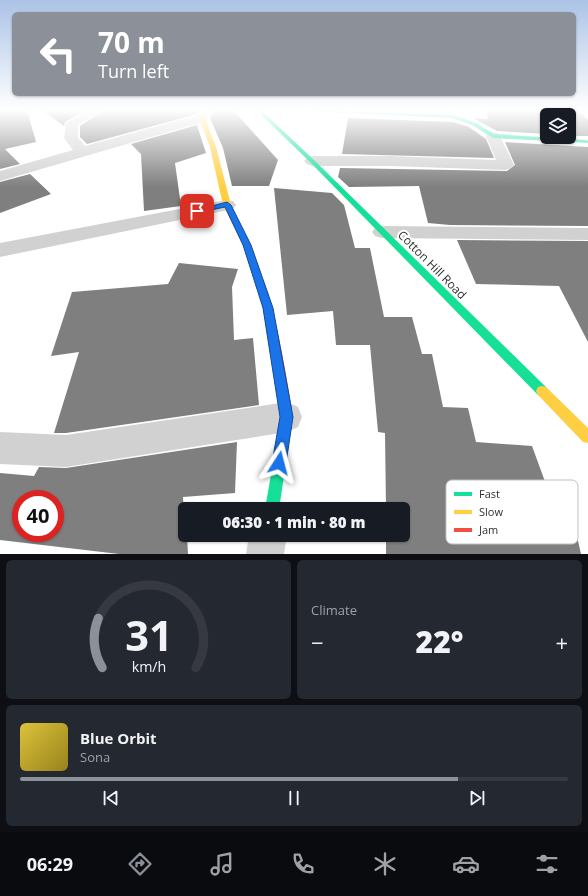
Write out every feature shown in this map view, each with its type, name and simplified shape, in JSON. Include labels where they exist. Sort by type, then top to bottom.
[{"type":"street","points":[[71,136],[71,138],[82,152]]},
{"type":"street","points":[[0,176],[134,136]]},
{"type":"street","points":[[210,136],[227,205],[247,245],[268,308],[287,417],[273,502]]},
{"type":"street","name":"Cotton Hill Road","points":[[285,136],[588,437]]},
{"type":"street","points":[[312,161],[390,161],[506,165],[493,136],[586,142]]},
{"type":"street","points":[[0,250],[227,205]]},
{"type":"street","points":[[382,232],[588,234]]},
{"type":"street","points":[[0,448],[66,451],[287,417]]},
{"type":"street","points":[[265,554],[267,542]]},
{"type":"building","points":[[0,136],[34,136],[36,142],[5,149],[20,164],[0,169]]},
{"type":"building","points":[[80,136],[117,136],[87,144]]},
{"type":"building","points":[[159,136],[200,136],[206,153],[175,163],[181,206],[144,211],[141,154],[131,144]]},
{"type":"building","points":[[218,136],[256,136],[278,160],[269,186],[232,186],[223,148]]},
{"type":"building","points":[[345,136],[482,136],[486,139],[494,158],[342,154]]},
{"type":"building","points":[[505,142],[588,147],[588,226],[450,225],[428,223],[419,186],[349,187],[338,177],[340,168],[507,171],[515,165]]},
{"type":"building","points":[[30,174],[51,194],[0,213],[0,182]]},
{"type":"building","points":[[274,188],[332,193],[344,205],[355,248],[370,248],[384,317],[412,317],[422,354],[432,354],[443,407],[468,408],[476,442],[532,446],[544,480],[446,480],[446,544],[578,544],[578,541],[581,554],[386,554],[386,542],[410,542],[410,502],[386,502],[385,433],[378,432],[370,345],[336,345],[333,311],[287,315]]},
{"type":"building","points":[[457,240],[588,241],[588,342],[559,286],[476,284]]},
{"type":"building","points":[[179,263],[238,269],[232,287],[234,340],[253,338],[259,405],[66,433],[54,433],[79,352],[51,356],[72,292],[168,284]]},
{"type":"building","points":[[237,442],[235,493],[183,497],[183,502],[178,502],[178,542],[187,542],[188,554],[119,554],[17,542],[64,542],[64,490],[12,490],[12,541],[0,540],[0,473],[34,476],[39,467],[66,468]]},
{"type":"traffic: fast","points":[[285,136],[542,391]]},
{"type":"traffic: fast","points":[[493,136],[586,142]]},
{"type":"traffic: fast","points":[[273,502],[287,417],[286,409]]},
{"type":"traffic: slow","points":[[209,136],[213,147],[227,205],[247,245],[258,277]]},
{"type":"traffic: slow","points":[[542,391],[588,437]]},
{"type":"traffic: jam","points":[[258,277],[268,308],[286,409]]},
{"type":"route","points":[[197,211],[227,205],[247,245],[268,308],[287,417],[279,463]]}]
